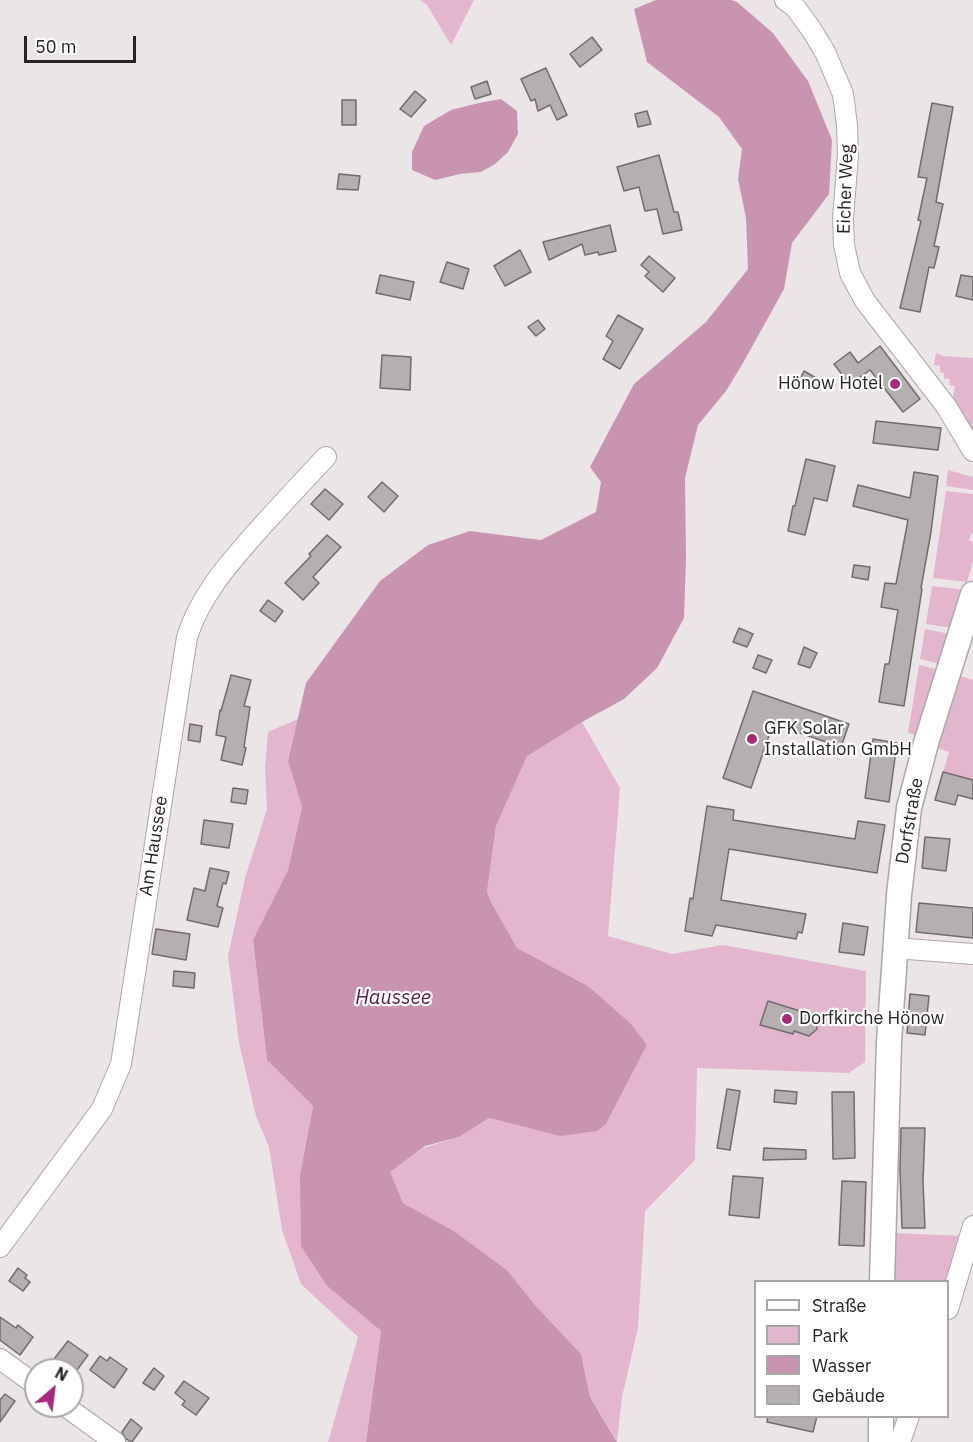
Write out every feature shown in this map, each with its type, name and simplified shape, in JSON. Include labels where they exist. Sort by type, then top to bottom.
[{"type":"main road","name":"Dorfstraße","points":[[882,1280],[887,1084],[899,895],[909,808],[926,743],[971,608]]},
{"type":"main road","points":[[881,1418],[881,1442]]},
{"type":"street","name":"Eicher Weg","points":[[785,0],[795,7],[811,29],[825,52],[843,94],[848,125],[843,219],[844,245],[850,273],[865,301],[946,406],[973,451]]},
{"type":"street","name":"Am Haussee","points":[[0,1247],[102,1109],[121,1064],[187,637],[191,624],[201,604],[225,568],[326,457]]},
{"type":"street","points":[[895,948],[973,954]]},
{"type":"street","points":[[949,1306],[973,1226]]},
{"type":"street","points":[[0,1359],[24,1376]]},
{"type":"street","points":[[82,1418],[115,1442]]},
{"type":"street","points":[[900,1442],[908,1418]]},
{"type":"green space","points":[[420,0],[474,0],[451,45],[427,5]]},
{"type":"green space","points":[[936,353],[943,356],[973,358],[973,439],[952,403],[955,386],[949,385],[950,379],[944,378],[944,373],[940,372],[940,366],[934,365]]},
{"type":"green space","points":[[948,470],[973,477],[973,490],[946,486]]},
{"type":"green space","points":[[946,491],[973,494],[973,534],[969,540],[973,542],[973,561],[967,582],[933,578]]},
{"type":"green space","points":[[932,586],[959,589],[963,593],[952,628],[926,624]]},
{"type":"green space","points":[[925,629],[950,634],[940,664],[920,659]]},
{"type":"green space","points":[[919,665],[939,670],[919,736],[908,733]]},
{"type":"green space","points":[[957,675],[973,680],[973,780],[943,772],[949,752],[934,747]]},
{"type":"green space","points":[[298,719],[288,761],[302,807],[288,870],[253,941],[267,1060],[313,1106],[300,1175],[327,1286],[381,1331],[366,1442],[328,1442],[358,1337],[301,1284],[282,1230],[269,1147],[256,1116],[239,1043],[228,956],[245,878],[267,809],[265,767],[268,732]]},
{"type":"green space","points":[[582,722],[620,788],[608,936],[672,954],[723,945],[866,971],[865,1062],[849,1073],[697,1068],[695,1160],[645,1211],[638,1328],[622,1397],[617,1441],[590,1397],[581,1354],[536,1306],[507,1270],[454,1231],[403,1203],[389,1172],[423,1148],[459,1137],[489,1118],[560,1136],[606,1124],[647,1045],[588,986],[517,948],[487,892],[496,826],[527,755]]},
{"type":"green space","points":[[894,1233],[965,1236],[949,1280],[894,1280]]},
{"type":"water","name":"Haussee","points":[[656,0],[731,0],[737,2],[773,33],[808,81],[832,140],[829,194],[792,243],[784,289],[743,363],[726,391],[698,425],[685,478],[684,618],[657,668],[624,699],[527,756],[496,826],[487,892],[517,948],[588,986],[631,1024],[647,1045],[606,1124],[597,1131],[560,1136],[489,1118],[459,1137],[425,1146],[390,1172],[403,1203],[454,1231],[507,1270],[536,1306],[581,1354],[590,1397],[617,1442],[366,1442],[381,1331],[327,1286],[301,1246],[300,1175],[313,1106],[267,1060],[253,940],[288,870],[302,807],[288,761],[306,683],[380,581],[428,545],[470,531],[541,540],[596,512],[601,482],[590,467],[634,384],[706,322],[748,269],[746,218],[738,179],[742,149],[719,117],[647,62],[634,9]]},
{"type":"water","points":[[501,99],[517,111],[518,134],[508,152],[495,164],[481,172],[435,180],[412,170],[412,152],[424,126],[451,110]]},
{"type":"building","points":[[592,37],[602,50],[580,67],[570,54]]},
{"type":"building","points":[[546,68],[567,115],[557,120],[550,105],[538,111],[535,99],[531,101],[521,79]]},
{"type":"building","points":[[487,81],[491,94],[475,99],[471,87]]},
{"type":"building","points":[[415,91],[426,100],[411,117],[400,109]]},
{"type":"building","points":[[342,100],[356,100],[356,125],[342,125]]},
{"type":"building","points":[[932,103],[953,107],[936,202],[943,204],[934,246],[939,247],[934,268],[929,267],[920,312],[900,308],[921,221],[918,220],[927,178],[918,177]]},
{"type":"building","points":[[647,111],[651,124],[638,127],[635,114]]},
{"type":"building","points":[[659,155],[674,212],[678,212],[682,230],[663,234],[657,209],[645,211],[639,187],[624,191],[617,167]]},
{"type":"building","points":[[339,174],[360,176],[358,190],[337,189]]},
{"type":"building","points":[[610,225],[616,251],[585,255],[582,244],[549,260],[543,242]]},
{"type":"building","points":[[520,250],[531,272],[505,286],[494,266]]},
{"type":"building","points":[[649,256],[675,278],[663,292],[645,276],[649,272],[641,265]]},
{"type":"building","points":[[447,262],[469,269],[463,289],[440,282]]},
{"type":"building","points":[[380,275],[414,282],[410,300],[376,293]]},
{"type":"building","points":[[961,275],[973,277],[973,300],[956,296]]},
{"type":"building","points":[[618,315],[643,329],[620,369],[603,359],[613,341],[606,336]]},
{"type":"building","points":[[538,320],[545,329],[536,336],[528,327]]},
{"type":"building","points":[[880,346],[920,399],[903,412],[870,370],[850,385],[834,364],[850,352],[858,363]]},
{"type":"building","points":[[382,355],[411,357],[410,390],[380,388]]},
{"type":"building","points":[[804,371],[816,378],[810,389],[798,383]]},
{"type":"building","points":[[876,421],[941,428],[938,450],[873,443]]},
{"type":"building","points":[[806,459],[835,466],[827,501],[814,498],[805,535],[788,531]]},
{"type":"building","points":[[914,472],[938,476],[904,706],[879,702],[885,664],[889,664],[898,610],[881,607],[885,583],[896,584],[908,520],[853,506],[858,485],[910,498]]},
{"type":"building","points":[[382,482],[398,496],[384,512],[368,497]]},
{"type":"building","points":[[325,489],[343,504],[329,520],[311,504]]},
{"type":"building","points":[[327,535],[341,547],[313,577],[319,583],[303,600],[285,583]]},
{"type":"building","points":[[854,565],[870,567],[868,580],[852,577]]},
{"type":"building","points":[[268,600],[283,611],[275,622],[260,611]]},
{"type":"building","points":[[739,628],[753,634],[747,647],[733,642]]},
{"type":"building","points":[[804,647],[817,653],[810,668],[798,664]]},
{"type":"building","points":[[758,655],[772,660],[766,673],[753,668]]},
{"type":"building","points":[[231,675],[251,680],[244,706],[250,707],[242,765],[221,760],[226,737],[216,735],[220,710]]},
{"type":"building","name":"GFK Solar Installation GmbH","points":[[753,691],[849,724],[841,747],[773,724],[751,788],[723,778]]},
{"type":"building","points":[[190,724],[202,726],[200,742],[188,740]]},
{"type":"building","points":[[873,739],[897,743],[889,802],[865,798]]},
{"type":"building","points":[[943,772],[973,780],[973,799],[958,795],[955,805],[935,800]]},
{"type":"building","points":[[233,788],[248,790],[246,804],[231,802]]},
{"type":"building","points":[[707,806],[734,810],[733,820],[855,839],[858,821],[885,825],[877,873],[729,849],[721,900],[806,914],[802,933],[798,932],[796,939],[716,925],[712,936],[685,931],[690,898],[693,899]]},
{"type":"building","points":[[204,820],[233,824],[229,848],[201,844]]},
{"type":"building","points":[[925,837],[950,839],[946,871],[922,868]]},
{"type":"building","points":[[210,868],[229,872],[226,884],[223,883],[217,906],[223,908],[218,927],[187,920],[194,888],[205,891]]},
{"type":"building","points":[[919,903],[973,908],[973,938],[916,932]]},
{"type":"building","points":[[843,923],[868,927],[864,955],[839,952]]},
{"type":"building","points":[[156,929],[190,934],[186,960],[152,954]]},
{"type":"building","points":[[174,971],[195,973],[194,988],[173,986]]},
{"type":"building","points":[[910,994],[929,996],[925,1035],[907,1033]]},
{"type":"building","name":"Dorfkirche Hönow","points":[[768,1001],[812,1017],[817,1022],[817,1029],[809,1036],[760,1025]]},
{"type":"building","points":[[727,1089],[740,1091],[730,1150],[717,1148]]},
{"type":"building","points":[[775,1090],[797,1092],[796,1104],[774,1102]]},
{"type":"building","points":[[832,1092],[854,1092],[855,1158],[833,1159]]},
{"type":"building","points":[[901,1128],[925,1128],[923,1182],[925,1228],[902,1228]]},
{"type":"building","points":[[764,1148],[806,1150],[806,1159],[763,1160]]},
{"type":"building","points":[[733,1176],[763,1178],[759,1218],[729,1215]]},
{"type":"building","points":[[842,1181],[866,1182],[864,1246],[839,1245]]},
{"type":"building","points":[[18,1268],[27,1275],[25,1278],[30,1282],[23,1291],[9,1281]]},
{"type":"building","points":[[0,1317],[16,1328],[18,1325],[33,1337],[20,1355],[0,1340]]},
{"type":"building","points":[[68,1341],[88,1355],[84,1360],[84,1358],[55,1358]]},
{"type":"building","points":[[100,1356],[107,1361],[110,1357],[127,1369],[114,1388],[90,1370]]},
{"type":"building","points":[[154,1368],[164,1376],[154,1390],[143,1383]]},
{"type":"building","points":[[184,1381],[209,1398],[196,1415],[182,1405],[185,1401],[175,1393]]},
{"type":"building","points":[[5,1394],[15,1401],[0,1422],[0,1400]]},
{"type":"building","points":[[768,1418],[816,1418],[813,1432],[767,1422]]},
{"type":"building","points":[[131,1419],[142,1428],[132,1442],[126,1439],[122,1432]]},
{"type":"place","name":"Hönow Hotel","points":[[895,384]]},
{"type":"place","name":"GFK Solar Installation GmbH","points":[[752,739]]},
{"type":"place","name":"Dorfkirche Hönow","points":[[787,1019]]}]
